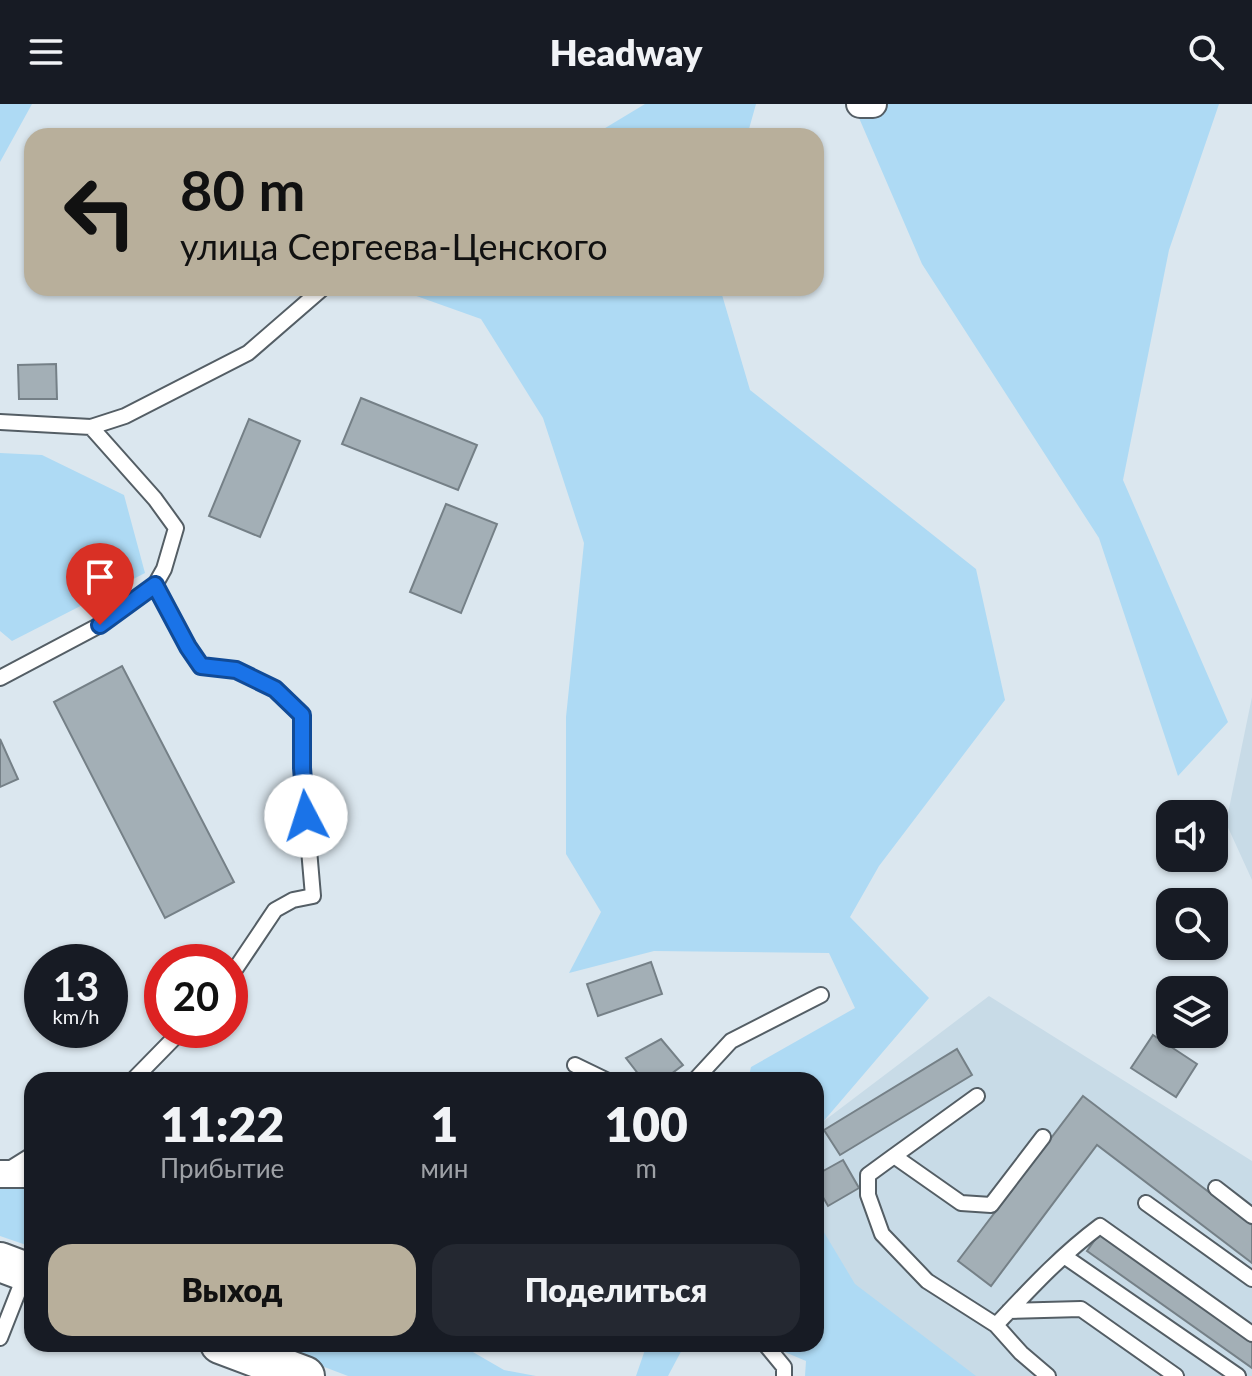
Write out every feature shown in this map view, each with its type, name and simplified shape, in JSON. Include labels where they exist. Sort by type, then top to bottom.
[{"type":"main road","points":[[241,1352],[305,1376]]},
{"type":"street","points":[[860,104],[873,104]]},
{"type":"street","points":[[0,1174],[24,1174]]},
{"type":"lane","points":[[0,422],[91,427],[125,416],[248,353],[314,296]]},
{"type":"lane","points":[[0,678],[100,625],[155,585],[164,569],[176,528],[155,499],[91,427]]},
{"type":"lane","points":[[155,585],[201,666],[236,670],[275,689],[302,715],[302,768],[313,896],[293,900],[275,910],[248,950]]},
{"type":"lane","points":[[702,1072],[731,1041],[821,995]]},
{"type":"lane","points":[[141,1072],[164,1048]]},
{"type":"lane","points":[[575,1065],[589,1072]]},
{"type":"lane","points":[[977,1096],[868,1175],[868,1195],[882,1234],[927,1281],[996,1325],[1021,1353],[1048,1376]]},
{"type":"lane","points":[[894,1156],[961,1203],[991,1205],[1043,1137]]},
{"type":"lane","points":[[0,1174],[24,1160]]},
{"type":"lane","points":[[1216,1188],[1252,1216]]},
{"type":"lane","points":[[1146,1203],[1252,1279]]},
{"type":"lane","points":[[996,1325],[1034,1284],[1100,1226],[1252,1334]]},
{"type":"lane","points":[[1064,1256],[1238,1376]]},
{"type":"lane","points":[[0,1338],[19,1270]]},
{"type":"lane","points":[[1009,1311],[1081,1309],[1176,1376]]},
{"type":"lane","points":[[772,1352],[784,1367],[784,1376]]},
{"type":"shaded area","points":[[0,104],[32,104],[0,162]]},
{"type":"shaded area","points":[[645,104],[756,104],[749,128],[605,128]]},
{"type":"shaded area","points":[[853,104],[1219,104],[1169,250],[1123,480],[1228,722],[1178,776],[1099,538],[922,264]]},
{"type":"shaded area","points":[[416,296],[722,296],[750,390],[976,569],[1005,700],[879,866],[850,917],[929,998],[824,1121],[824,1072],[750,1072],[751,1067],[855,1008],[829,953],[654,951],[569,973],[601,912],[566,854],[566,717],[584,543],[543,418],[481,319]]},
{"type":"shaded area","points":[[0,453],[42,455],[124,495],[145,573],[12,641],[0,631]]},
{"type":"shaded area","points":[[1252,697],[1252,880],[1228,827],[1228,813]]},
{"type":"shaded area","points":[[989,996],[1252,1161],[1252,1376],[946,1376],[824,1283],[824,1121]]},
{"type":"shaded area","points":[[0,1183],[24,1187],[24,1244],[0,1236]]},
{"type":"shaded area","points":[[824,1232],[855,1284],[976,1376],[805,1376],[806,1361],[785,1352],[824,1352]]},
{"type":"shaded area","points":[[285,1352],[473,1352],[504,1370],[536,1376],[348,1376]]},
{"type":"shaded area","points":[[644,1352],[681,1352],[668,1376],[636,1376]]},
{"type":"building","points":[[56,364],[57,399],[19,399],[18,365]]},
{"type":"building","points":[[361,398],[477,445],[458,490],[342,444]]},
{"type":"building","points":[[249,419],[300,441],[260,537],[209,516]]},
{"type":"building","points":[[446,504],[497,524],[461,613],[410,592]]},
{"type":"building","points":[[122,666],[234,882],[165,918],[54,702]]},
{"type":"building","points":[[0,739],[18,779],[0,787]]},
{"type":"building","points":[[651,962],[662,994],[598,1016],[587,984]]},
{"type":"building","points":[[1153,1035],[1156,1037],[1156,1048],[1173,1048],[1197,1064],[1176,1097],[1131,1068]]},
{"type":"building","points":[[661,1039],[683,1065],[674,1072],[637,1072],[626,1058]]},
{"type":"building","points":[[957,1049],[972,1075],[840,1155],[824,1130]]},
{"type":"building","points":[[1083,1096],[1252,1225],[1252,1263],[1097,1145],[991,1286],[958,1261]]},
{"type":"building","points":[[843,1160],[859,1188],[828,1206],[824,1199],[824,1171]]},
{"type":"building","points":[[1099,1234],[1252,1343],[1252,1368],[1087,1251]]},
{"type":"route","points":[[100,625],[155,585],[201,666],[236,670],[275,689],[302,715],[306,816]]}]
